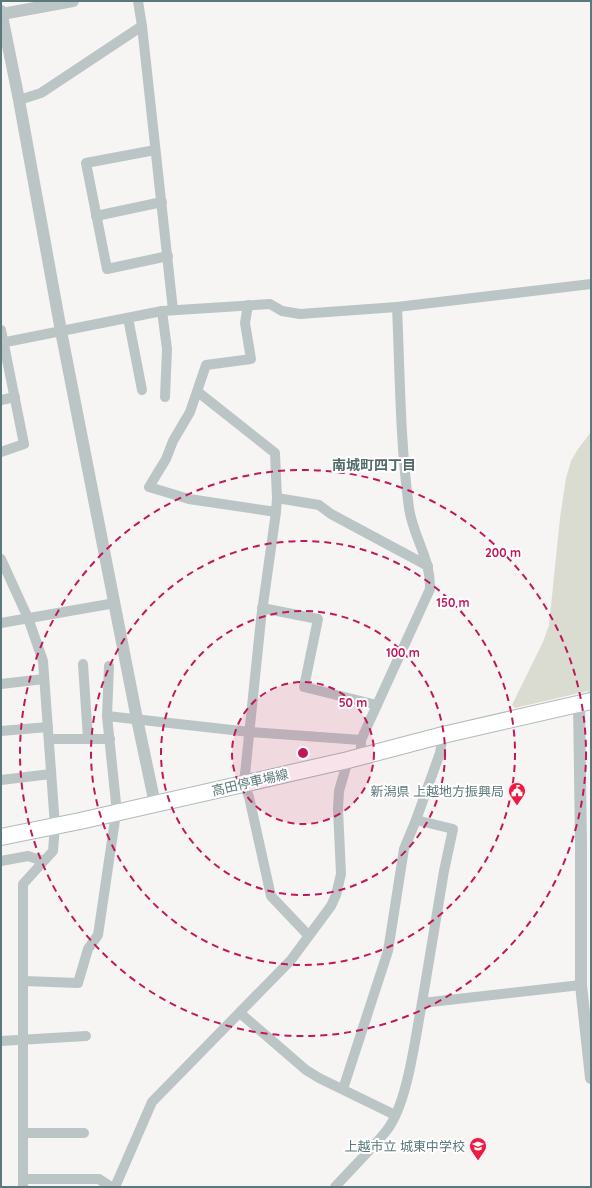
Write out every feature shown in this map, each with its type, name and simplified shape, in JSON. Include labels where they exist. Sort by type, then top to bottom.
[{"type":"main road","name":"高田停車場線","points":[[1,837],[117,813],[244,784],[585,702]]},
{"type":"street","points":[[73,1],[1,13],[20,100],[61,331],[155,804]]},
{"type":"street","points":[[138,1],[174,310]]},
{"type":"street","points":[[20,100],[41,93],[142,26]]},
{"type":"street","points":[[155,150],[86,163],[107,269],[168,256]]},
{"type":"street","points":[[96,216],[162,202]]},
{"type":"street","points":[[2,342],[162,311],[270,304],[282,311],[300,314],[397,307],[591,284]]},
{"type":"street","points":[[248,305],[244,323],[251,359],[206,365],[190,412],[173,441],[166,459],[148,487],[189,499],[276,512]]},
{"type":"street","points":[[115,1187],[152,1102],[292,960],[308,935],[331,906],[340,882],[342,864],[338,809],[339,792],[430,589],[428,566],[410,512],[405,480],[397,307]]},
{"type":"street","points":[[162,311],[167,349],[165,397]]},
{"type":"street","points":[[128,318],[142,390]]},
{"type":"street","points":[[1,330],[2,342],[24,444],[1,452]]},
{"type":"street","points":[[198,392],[275,453],[277,498],[276,512],[262,608],[244,784],[249,796],[271,896],[308,935]]},
{"type":"street","points":[[1,400],[14,397]]},
{"type":"street","points":[[277,498],[319,505],[330,514],[428,566]]},
{"type":"street","points":[[2,565],[28,618],[43,661],[55,826],[53,851],[23,884],[24,1183],[99,1179],[111,1187]]},
{"type":"street","points":[[1,623],[115,603]]},
{"type":"street","points":[[262,608],[318,618],[304,687],[377,706]]},
{"type":"street","points":[[83,664],[88,739]]},
{"type":"street","points":[[24,982],[78,983],[88,949],[98,935],[117,813],[107,716],[109,666]]},
{"type":"street","points":[[1,684],[44,679]]},
{"type":"street","points":[[585,702],[581,842],[581,985],[591,1078]]},
{"type":"street","points":[[107,716],[250,732],[361,740]]},
{"type":"street","points":[[1,731],[48,727]]},
{"type":"street","points":[[343,1089],[388,951],[404,849],[440,753],[443,735]]},
{"type":"street","points":[[49,739],[110,739]]},
{"type":"street","points":[[1,780],[51,774]]},
{"type":"street","points":[[335,1187],[387,1129],[395,1115],[406,1082],[422,1003],[444,871],[454,829],[416,820]]},
{"type":"street","points":[[1,861],[28,856],[43,861]]},
{"type":"street","points":[[422,1003],[581,985]]},
{"type":"street","points":[[240,1013],[306,1070],[319,1078],[395,1115]]},
{"type":"street","points":[[1,1041],[86,1036]]},
{"type":"street","points":[[24,1133],[84,1133]]},
{"type":"shaded area","points":[[591,432],[591,703],[588,691],[515,708],[512,705],[543,642],[549,625],[560,518],[566,478],[571,461]]},
{"type":"place","name":"新潟県 上越地方振興局","points":[[517,806]]},
{"type":"place","name":"上越市立 城東中学校","points":[[478,1161]]},
{"type":"district","name":"南城町四丁目","points":[[374,465]]}]
